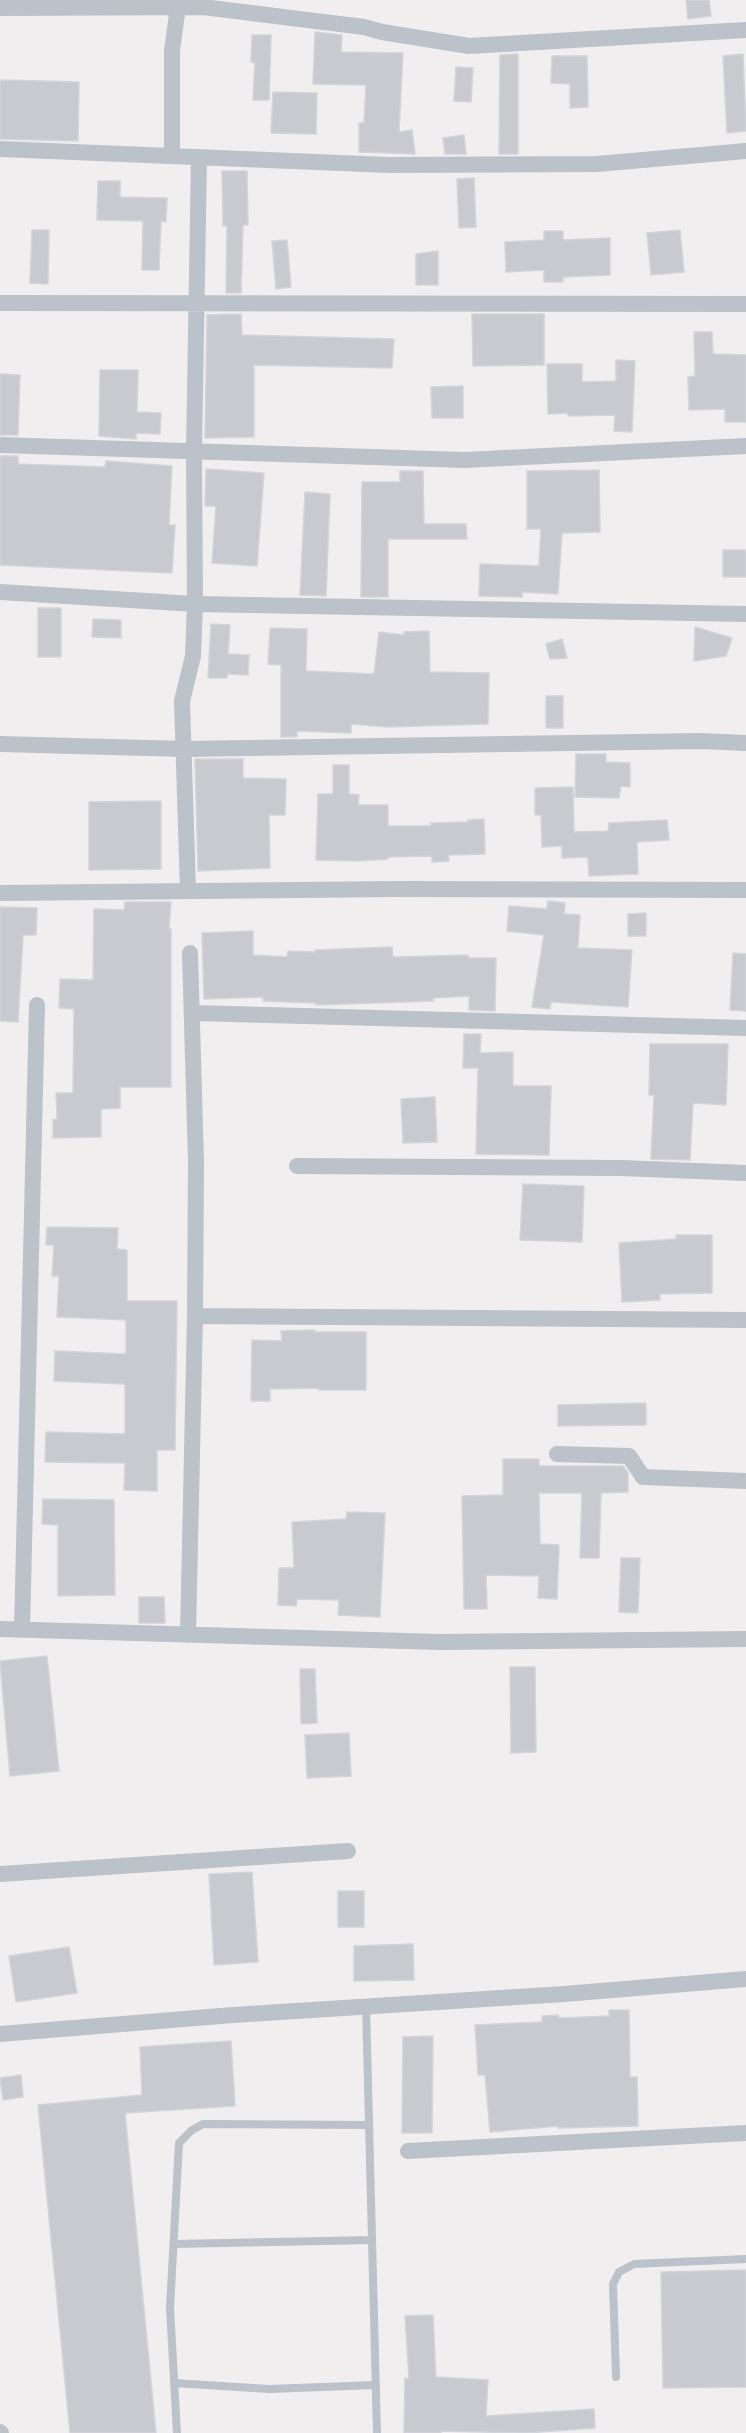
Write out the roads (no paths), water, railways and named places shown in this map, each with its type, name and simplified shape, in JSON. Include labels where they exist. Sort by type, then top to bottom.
[{"type":"street","points":[[0,8],[178,7],[203,4],[364,27],[469,46],[746,30]]},
{"type":"street","points":[[172,156],[172,50],[178,7]]},
{"type":"street","points":[[0,149],[389,165],[586,164],[746,151]]},
{"type":"street","points":[[188,891],[182,701],[193,656],[195,604],[199,157]]},
{"type":"street","points":[[0,303],[746,304]]},
{"type":"street","points":[[0,445],[465,460],[746,447]]},
{"type":"street","points":[[0,592],[195,604],[746,614]]},
{"type":"street","points":[[0,744],[185,749],[700,741],[746,743]]},
{"type":"street","points":[[0,893],[746,890]]},
{"type":"street","points":[[188,1635],[196,1163],[190,953]]},
{"type":"street","points":[[22,1629],[37,1005]]},
{"type":"street","points":[[193,1013],[746,1028]]},
{"type":"street","points":[[297,1166],[621,1168],[746,1173]]},
{"type":"street","points":[[195,1316],[746,1320]]},
{"type":"street","points":[[557,1454],[629,1456],[643,1478],[746,1481]]},
{"type":"street","points":[[0,1629],[439,1642],[746,1639]]},
{"type":"street","points":[[0,1874],[348,1851]]},
{"type":"street","points":[[0,2034],[233,2015],[564,1994],[746,1979]]},
{"type":"street","points":[[408,2151],[746,2133]]},
{"type":"lane","points":[[366,2006],[377,2433]]},
{"type":"lane","points":[[177,2433],[170,2308],[176,2163],[179,2143],[192,2130],[203,2124],[369,2125]]},
{"type":"lane","points":[[174,2244],[372,2240]]},
{"type":"lane","points":[[616,2378],[613,2284],[619,2272],[634,2264],[746,2259]]},
{"type":"lane","points":[[174,2383],[269,2389],[376,2385]]}]
